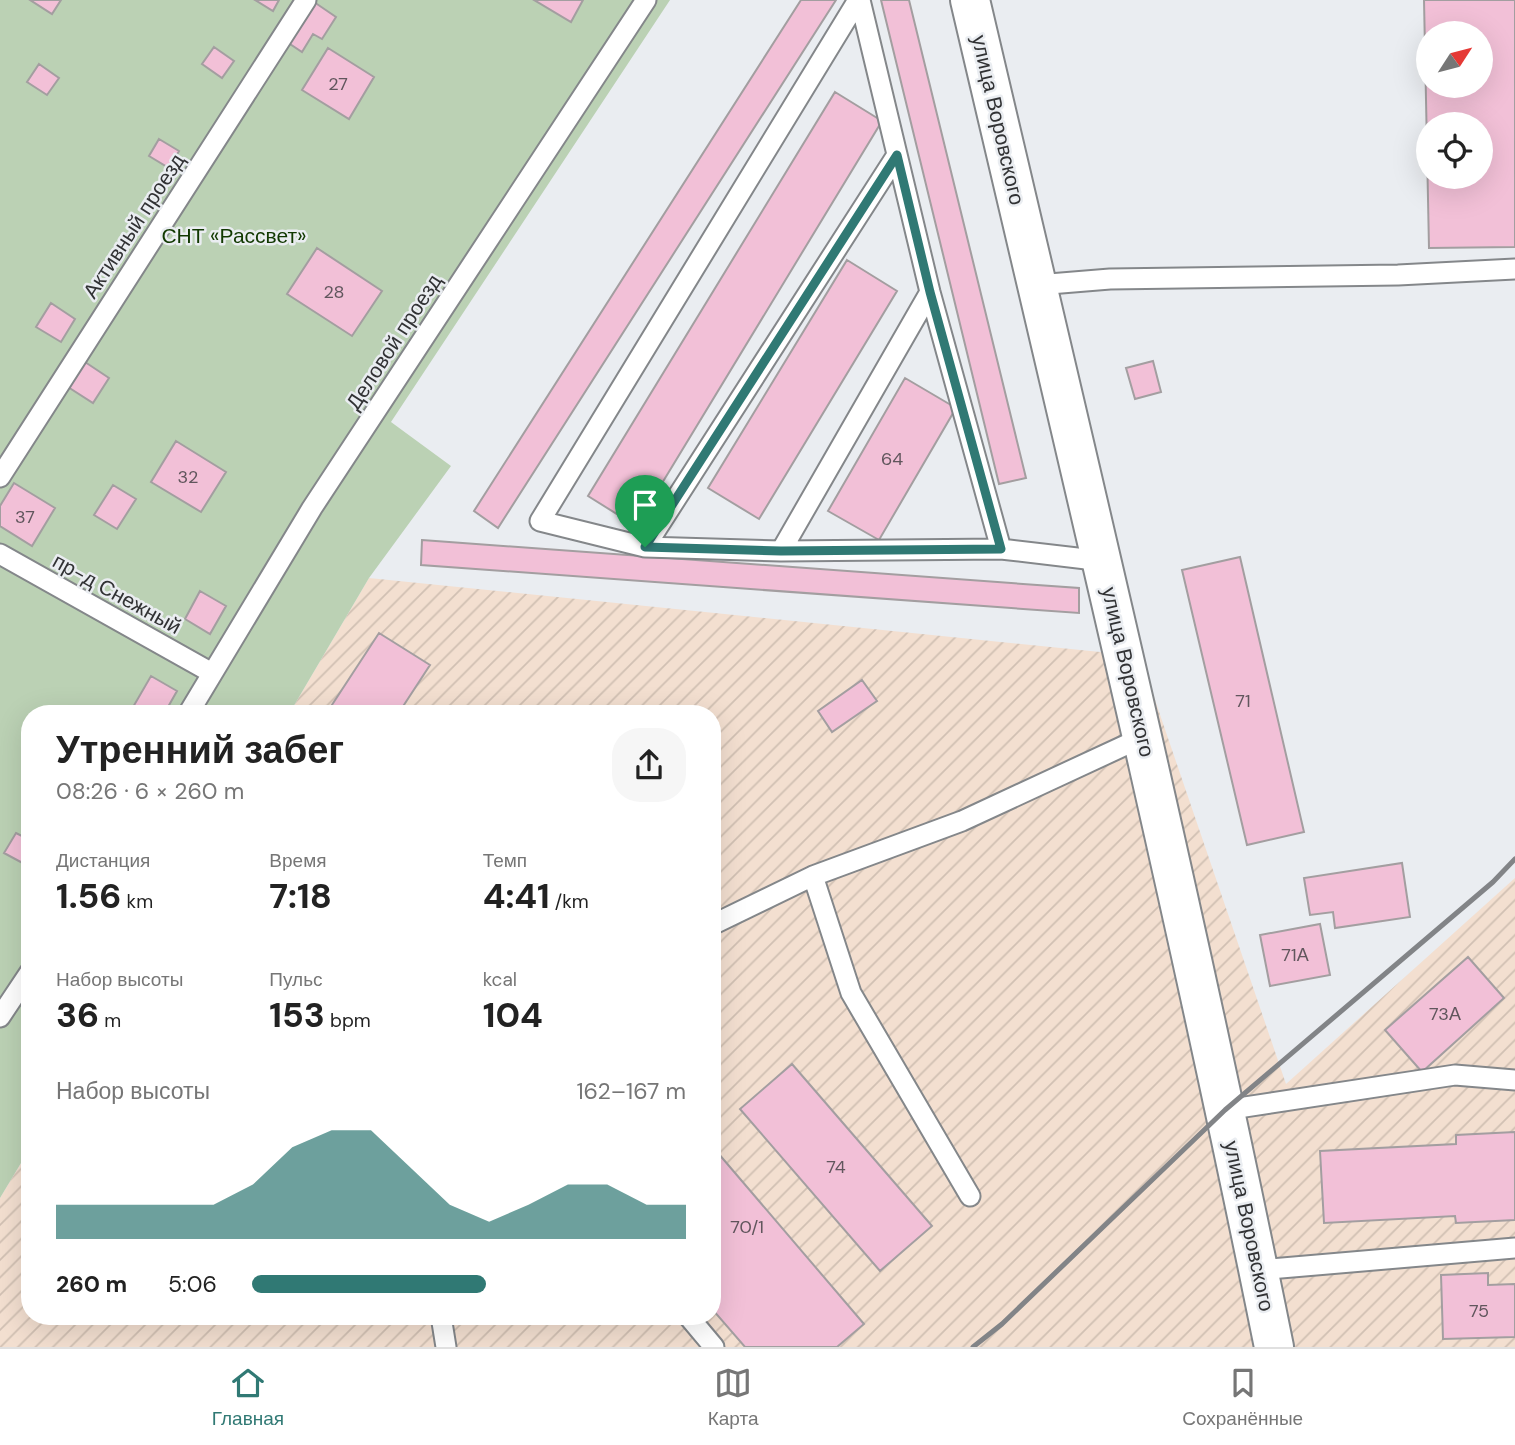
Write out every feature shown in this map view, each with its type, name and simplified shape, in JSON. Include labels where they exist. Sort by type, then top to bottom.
[{"type":"street","name":"улица Воровского","points":[[970,0],[1143,737],[1226,1110],[1274,1347]]},
{"type":"lane","name":"Активный проезд","points":[[0,477],[306,0]]},
{"type":"lane","name":"Деловой проезд","points":[[193,705],[312,508],[646,0]]},
{"type":"lane","points":[[859,0],[930,292],[1001,549]]},
{"type":"lane","points":[[859,0],[540,521],[645,547],[781,551],[1001,549],[1103,561]]},
{"type":"lane","points":[[645,547],[897,155]]},
{"type":"lane","points":[[1037,285],[1110,279],[1398,275],[1515,269]]},
{"type":"lane","points":[[781,551],[930,292]]},
{"type":"lane","name":"пр-д Снежный","points":[[0,554],[212,673]]},
{"type":"lane","points":[[721,921],[813,876],[962,821],[1143,737]]},
{"type":"lane","points":[[813,876],[851,993],[970,1196]]},
{"type":"lane","points":[[0,1017],[21,986]]},
{"type":"lane","points":[[1226,1110],[1455,1075],[1515,1080]]},
{"type":"lane","points":[[1258,1270],[1515,1248]]},
{"type":"lane","points":[[442,1325],[446,1347]]},
{"type":"lane","points":[[696,1325],[714,1347]]},
{"type":"shaded area","points":[[369,578],[1140,656],[1286,1084],[1515,878],[1515,1347],[0,1347],[0,1198],[21,1163],[21,1325],[721,1325],[721,705],[294,705]]},
{"type":"green space","name":"СНТ «Рассвет»","points":[[0,0],[670,0],[391,422],[451,466],[369,578],[294,705],[21,705],[21,1163],[0,1198]]},
{"type":"building","points":[[30,0],[61,0],[52,14]]},
{"type":"building","points":[[255,0],[279,0],[273,11]]},
{"type":"building","points":[[534,0],[583,0],[571,22]]},
{"type":"building","points":[[801,0],[836,0],[498,528],[474,511]]},
{"type":"building","points":[[881,0],[909,0],[1026,478],[999,484]]},
{"type":"building","points":[[1424,0],[1515,0],[1515,247],[1429,248],[1428,189],[1493,189],[1493,112],[1426,112],[1426,98],[1493,98],[1493,21],[1424,21]]},
{"type":"building","points":[[314,2],[336,17],[322,39],[313,34],[302,52],[287,42]]},
{"type":"building","points":[[214,47],[234,61],[222,78],[202,64]]},
{"type":"building","points":[[328,48],[374,77],[349,119],[302,90]]},
{"type":"building","points":[[39,64],[59,78],[47,95],[27,82]]},
{"type":"building","points":[[835,92],[882,121],[636,526],[588,496]]},
{"type":"building","points":[[159,139],[179,151],[169,168],[149,156]]},
{"type":"building","points":[[317,248],[382,291],[352,336],[287,294]]},
{"type":"building","points":[[847,260],[897,291],[759,519],[708,488]]},
{"type":"building","points":[[51,303],[75,319],[61,342],[36,327]]},
{"type":"building","points":[[1153,361],[1161,392],[1135,399],[1126,368]]},
{"type":"building","points":[[85,362],[109,378],[93,403],[68,387]]},
{"type":"building","points":[[905,378],[956,408],[879,540],[828,511]]},
{"type":"building","points":[[176,441],[226,472],[201,512],[151,482]]},
{"type":"building","points":[[14,483],[55,508],[32,546],[0,526],[0,506]]},
{"type":"building","points":[[113,485],[136,499],[117,529],[94,515]]},
{"type":"building","points":[[422,540],[1079,588],[1079,613],[421,565]]},
{"type":"building","points":[[1240,557],[1304,832],[1247,845],[1182,570]]},
{"type":"building","points":[[200,591],[226,606],[210,634],[185,619]]},
{"type":"building","points":[[379,633],[430,665],[404,705],[332,705]]},
{"type":"building","points":[[151,676],[177,691],[169,705],[134,705]]},
{"type":"building","points":[[862,680],[877,701],[832,732],[818,711]]},
{"type":"building","points":[[16,833],[21,836],[21,862],[4,853]]},
{"type":"building","points":[[1402,863],[1410,917],[1335,928],[1333,912],[1310,915],[1304,878]]},
{"type":"building","points":[[1320,924],[1330,975],[1270,986],[1260,935]]},
{"type":"building","points":[[1468,957],[1504,998],[1422,1072],[1385,1030]]},
{"type":"building","points":[[792,1064],[932,1226],[880,1271],[740,1109]]},
{"type":"building","points":[[1515,1132],[1515,1220],[1456,1223],[1455,1216],[1324,1223],[1320,1151],[1456,1144],[1456,1135]]},
{"type":"building","points":[[721,1157],[864,1324],[837,1347],[745,1347],[721,1319]]},
{"type":"building","points":[[1488,1273],[1488,1285],[1515,1284],[1515,1337],[1443,1339],[1441,1275]]},
{"type":"railway","points":[[973,1347],[1002,1324],[1225,1110],[1493,882],[1515,859]]},
{"type":"route","points":[[897,155],[930,292],[1001,549],[781,551],[645,547],[897,155]]}]
